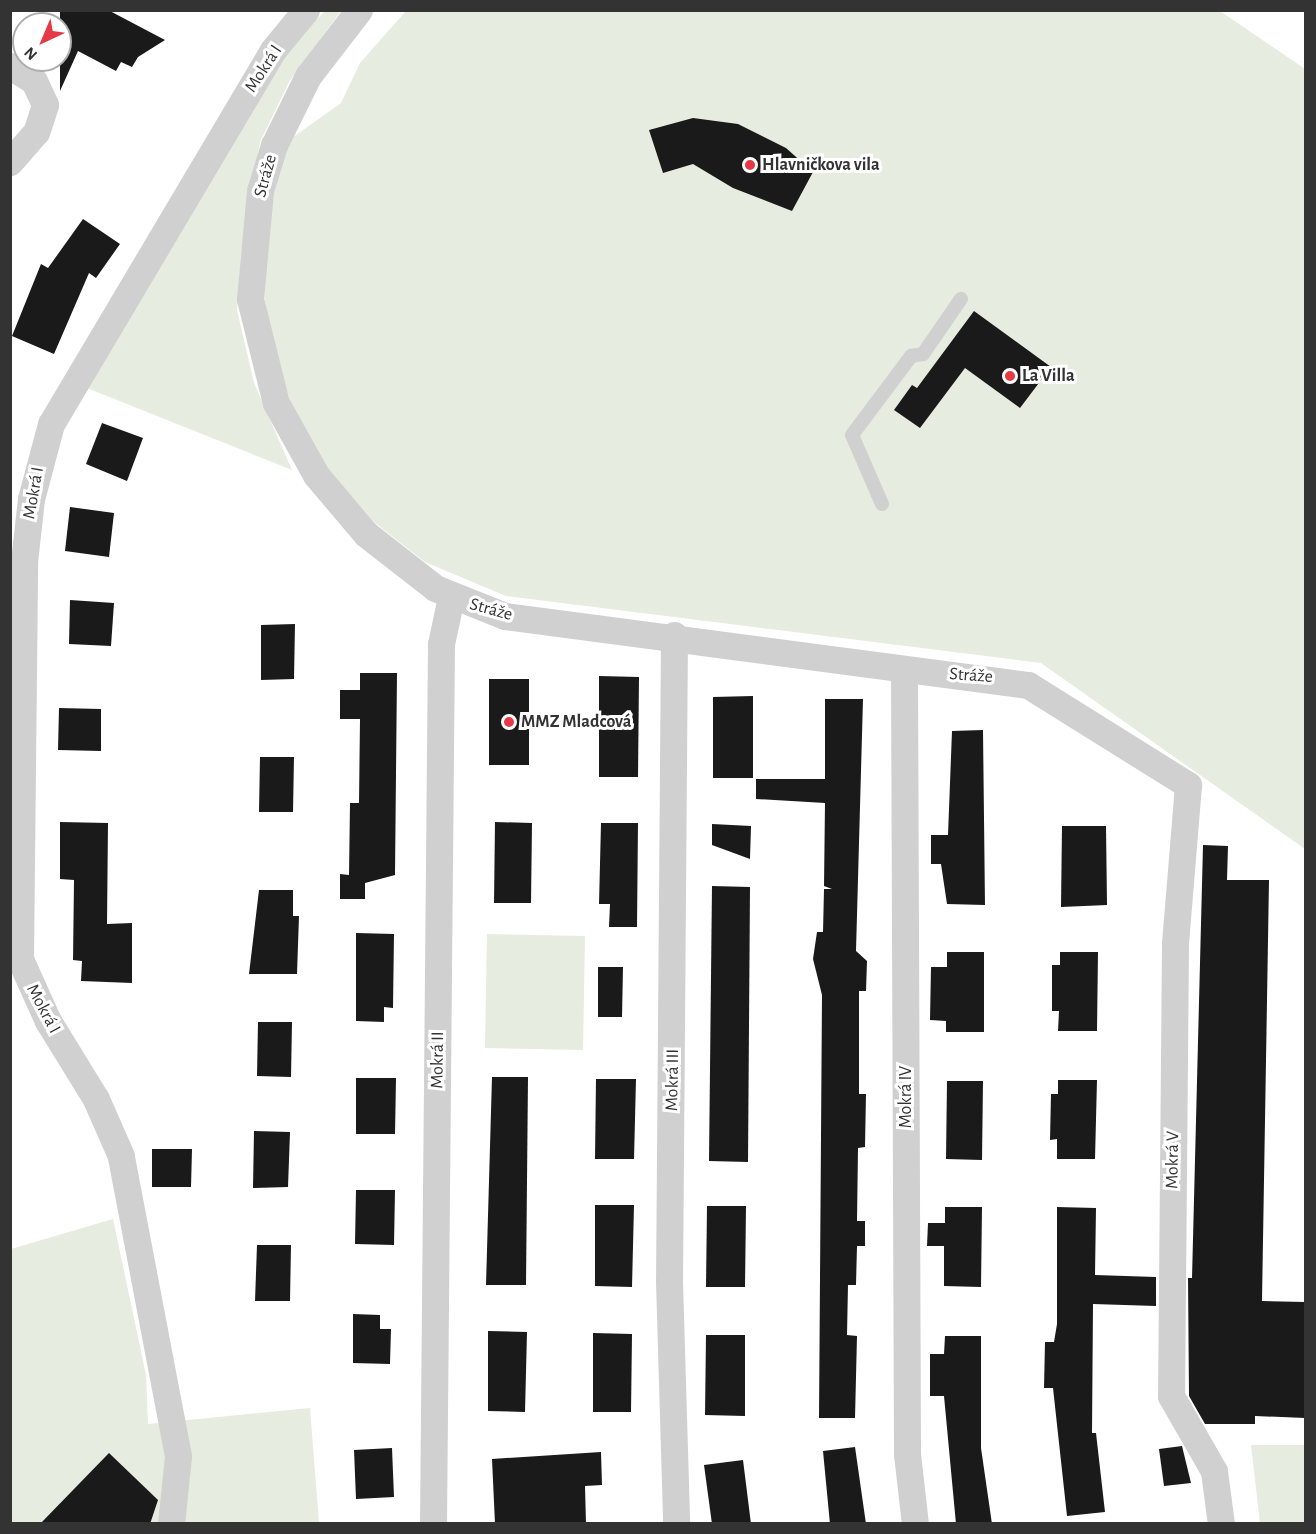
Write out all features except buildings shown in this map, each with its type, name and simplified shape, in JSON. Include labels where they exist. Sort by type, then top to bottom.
[{"type":"street","name":"Mokrá I","points":[[171,1524],[178,1456],[121,1156],[96,1099],[48,1021],[20,959],[24,562],[30,499],[51,424],[273,51],[306,10]]},
{"type":"street","name":"Stráže","points":[[359,10],[303,84],[274,145],[252,248],[255,334],[276,403],[321,483],[366,534],[451,597],[505,616],[674,635],[904,671],[1028,685],[1188,785]]},
{"type":"street","points":[[10,66],[33,81],[45,105],[36,132],[10,162]]},
{"type":"street","name":"Mokrá II","points":[[433,1524],[441,644],[451,597]]},
{"type":"street","name":"Mokrá III","points":[[674,635],[669,1281],[676,1524]]},
{"type":"street","name":"Mokrá IV","points":[[904,671],[907,1454],[915,1524]]},
{"type":"street","name":"Mokrá V","points":[[1188,785],[1175,944],[1171,1396],[1214,1471],[1221,1524]]},
{"type":"lane","points":[[882,504],[852,435],[911,356],[923,354],[961,299]]},
{"type":"shaded area","points":[[325,11],[341,11],[289,82],[260,142],[241,254],[237,310],[254,383],[292,470],[87,388],[294,42]]},
{"type":"shaded area","points":[[406,11],[1220,11],[1305,69],[1305,849],[1041,663],[506,596],[425,562],[374,522],[327,468],[293,409],[272,347],[263,288],[264,230],[289,140],[341,103],[360,63]]},
{"type":"shaded area","points":[[487,934],[585,936],[583,1050],[485,1048]]},
{"type":"shaded area","points":[[113,1219],[146,1375],[148,1424],[310,1408],[319,1523],[11,1524],[11,1249]]},
{"type":"shaded area","points":[[1251,1445],[1305,1445],[1305,1523],[1260,1523]]},
{"type":"place","name":"Hlavničkova vila","points":[[750,165]]},
{"type":"place","name":"La Villa","points":[[1010,376]]},
{"type":"place","name":"MMZ Mladcová","points":[[509,722]]}]
